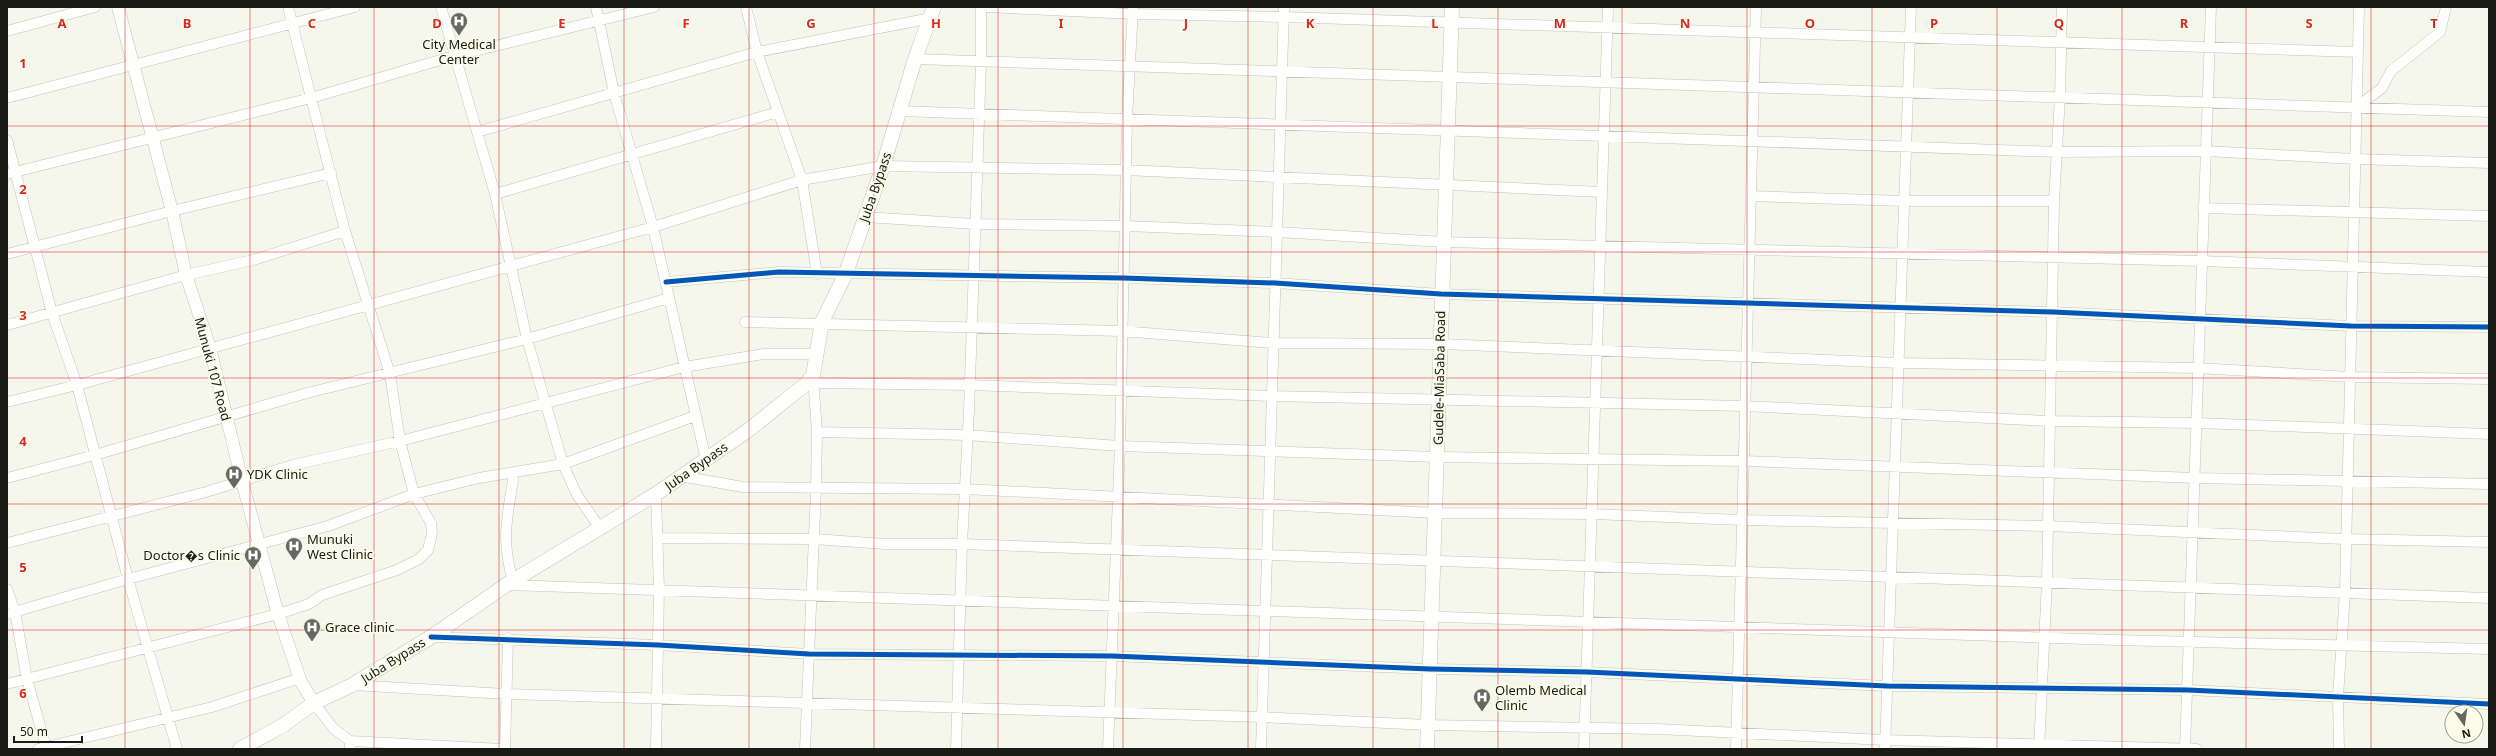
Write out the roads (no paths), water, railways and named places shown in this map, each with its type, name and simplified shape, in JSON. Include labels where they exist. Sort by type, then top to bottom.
[{"type":"main road","name":"Gudele-MiaSaba Road","points":[[1427,749],[1441,344],[1441,294],[1452,7]]},
{"type":"main road","name":"Juba Bypass","points":[[240,749],[282,726],[314,702],[352,685],[430,637],[510,583],[656,494],[680,476],[706,460],[798,392],[813,379],[815,354],[822,322],[846,273],[883,166],[915,59],[932,12]]},
{"type":"street","points":[[7,31],[95,7]]},
{"type":"street","name":"Munuki 107 Road","points":[[118,7],[172,211],[186,276],[210,348],[242,481],[278,614],[300,678],[314,702]]},
{"type":"street","points":[[7,684],[149,649],[278,614],[309,604],[322,596],[396,570],[425,554],[432,533],[431,523],[414,494],[400,441],[390,374],[346,231],[288,7]]},
{"type":"street","points":[[7,98],[355,7]]},
{"type":"street","points":[[441,7],[495,194],[527,339],[562,464],[577,495],[600,528]]},
{"type":"street","points":[[596,7],[614,93],[653,227],[706,460]]},
{"type":"street","points":[[7,174],[311,98],[454,56],[654,7]]},
{"type":"street","points":[[746,7],[757,52],[802,180],[817,274]]},
{"type":"street","points":[[956,749],[962,544],[981,62],[981,7]]},
{"type":"street","points":[[987,7],[1284,12],[1451,22],[2358,52]]},
{"type":"street","points":[[1584,749],[1608,7]]},
{"type":"street","points":[[1736,749],[1756,7]]},
{"type":"street","points":[[1885,744],[1911,7]]},
{"type":"street","points":[[2040,746],[2041,690],[2047,581],[2054,201],[2060,97],[2060,42],[2062,7]]},
{"type":"street","points":[[2186,749],[2198,423],[2197,368],[2211,7]]},
{"type":"street","points":[[2339,749],[2338,697],[2344,592],[2344,539],[2350,378],[2359,7]]},
{"type":"street","points":[[2357,107],[2382,88],[2391,71],[2440,32],[2446,7]]},
{"type":"street","points":[[1108,749],[1108,713],[1112,656],[1120,446],[1125,170],[1133,10]]},
{"type":"street","points":[[477,132],[757,52],[932,12]]},
{"type":"street","points":[[1261,749],[1263,663],[1267,610],[1271,396],[1284,12]]},
{"type":"street","points":[[915,59],[1281,70],[2489,112]]},
{"type":"street","points":[[899,111],[2057,152],[2206,151],[2355,159],[2489,163]]},
{"type":"street","points":[[495,194],[632,153],[778,112]]},
{"type":"street","points":[[7,140],[52,313],[77,385],[128,579],[177,749]]},
{"type":"street","points":[[7,402],[77,385],[653,227],[802,180],[883,166],[1125,170],[1602,192]]},
{"type":"street","points":[[7,254],[172,211],[331,173]]},
{"type":"street","points":[[1751,196],[1904,201],[2054,201]]},
{"type":"street","points":[[2203,208],[2489,216]]},
{"type":"street","points":[[865,217],[975,224],[1125,226],[1277,232],[1444,242],[2201,261],[2489,272]]},
{"type":"street","points":[[7,325],[186,276],[260,258],[346,231]]},
{"type":"street","points":[[666,282],[779,272],[817,274],[846,273],[1123,278],[1275,283],[1441,294],[1748,302],[1900,309],[2053,312],[2351,326],[2489,327]]},
{"type":"street","points":[[7,478],[95,455],[307,393],[390,374],[527,339],[669,298]]},
{"type":"street","points":[[745,322],[822,322],[1121,331],[1273,343],[1441,344],[1899,363],[2050,364],[2197,368],[2350,378],[2489,379]]},
{"type":"street","points":[[7,543],[242,481],[294,465],[400,441],[684,367],[764,354],[815,354]]},
{"type":"street","points":[[805,749],[816,489],[817,432],[813,379],[1271,396],[1595,401],[1897,412],[2049,421],[2198,423],[2489,434]]},
{"type":"street","points":[[11,614],[128,579],[328,526],[414,494],[479,478],[562,464],[695,416]]},
{"type":"street","points":[[817,432],[967,435],[1120,446],[1270,450],[1437,457],[1744,461],[2196,478],[2489,484]]},
{"type":"street","points":[[514,473],[504,529],[510,583],[811,595],[1889,632],[2190,642],[2489,649]]},
{"type":"street","points":[[680,476],[743,487],[816,489],[965,489],[1435,513],[1592,514],[1742,520],[2048,526],[2193,531],[2344,539],[2489,542]]},
{"type":"street","points":[[656,494],[659,589],[656,749]]},
{"type":"street","points":[[658,538],[814,539],[885,544],[962,544],[1590,568],[2047,581],[2489,598]]},
{"type":"street","points":[[7,588],[11,614],[42,748],[212,707],[300,678]]},
{"type":"street","points":[[430,637],[508,638],[808,654],[1112,656],[1430,669],[1587,672],[1887,686],[2041,690],[2188,690],[2489,704]]},
{"type":"street","points":[[505,749],[508,638]]},
{"type":"street","points":[[352,685],[506,694],[958,709],[1262,717],[1428,725],[1736,733],[1885,744],[2197,749]]},
{"type":"street","points":[[314,702],[333,728],[350,745],[502,749]]},
{"type":"place","name":"City Medical Center","points":[[459,36]]},
{"type":"place","name":"YDK Clinic","points":[[234,489]]},
{"type":"place","name":"Munuki West Clinic","points":[[294,561]]},
{"type":"place","name":"Doctor�s Clinic","points":[[253,570]]},
{"type":"place","name":"Grace clinic","points":[[312,642]]},
{"type":"place","name":"Olemb Medical Clinic","points":[[1482,712]]}]
